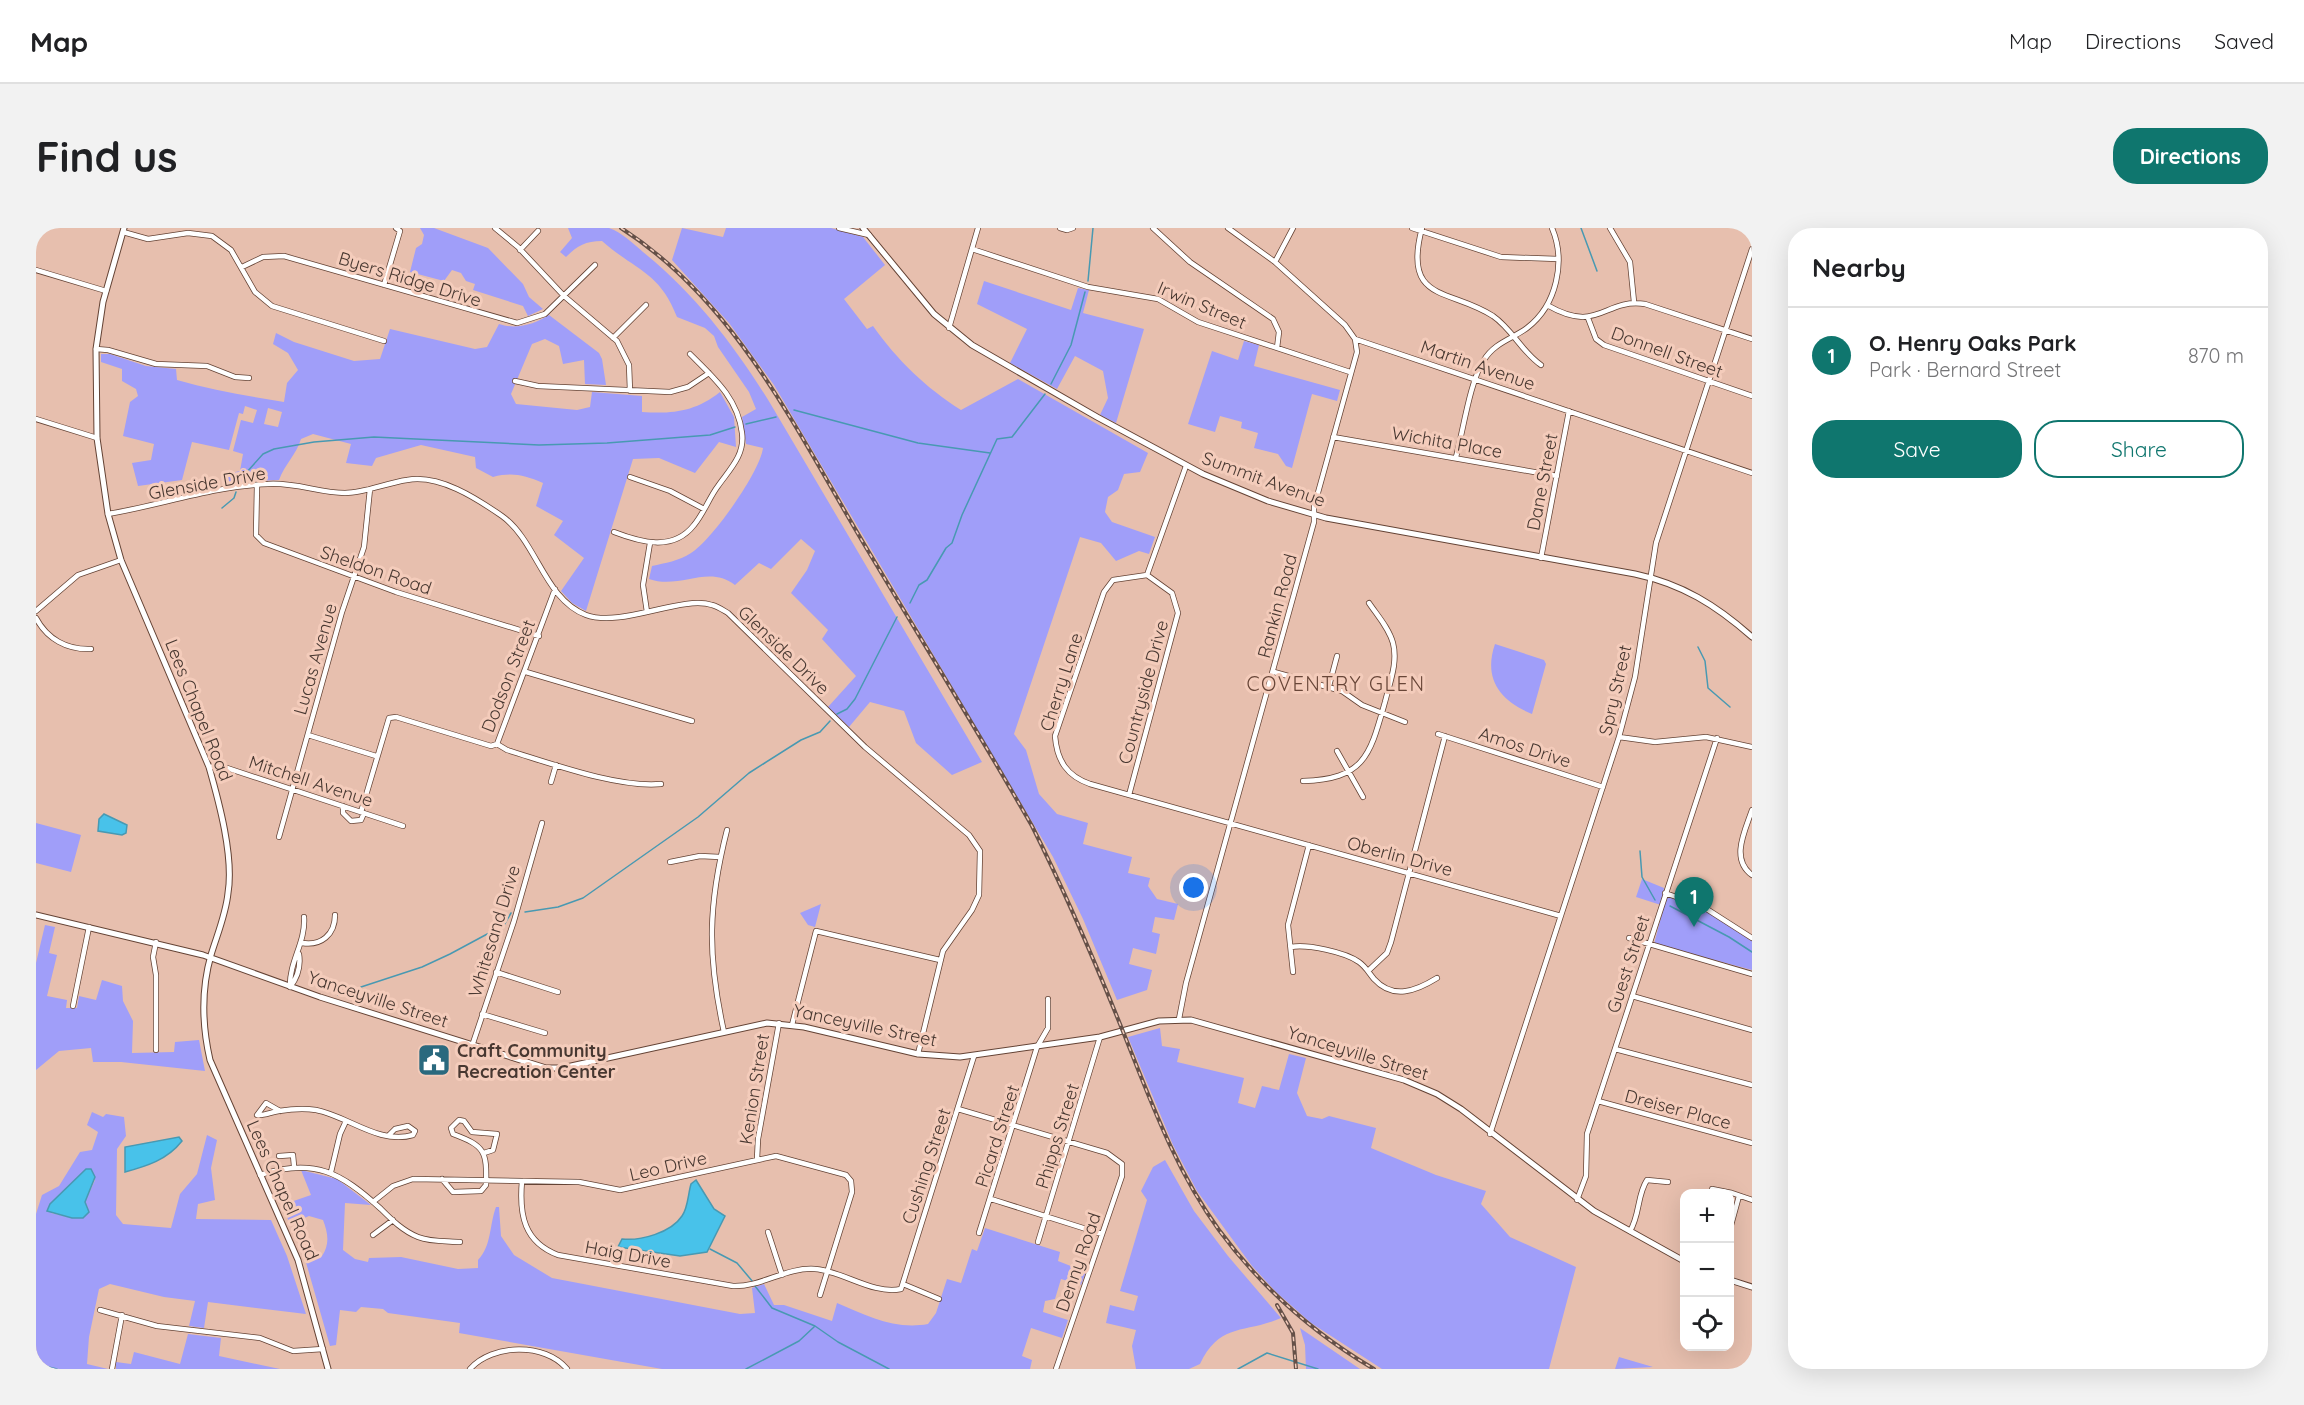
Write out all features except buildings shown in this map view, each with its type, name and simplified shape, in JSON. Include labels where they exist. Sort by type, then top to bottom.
[{"type":"main road","name":"Summit Avenue","points":[[863,228],[921,299],[949,328],[972,345],[1186,466],[1269,501],[1315,516],[1650,577],[1680,587],[1704,599],[1752,637]]},
{"type":"main road","name":"Lees Chapel Road","points":[[123,230],[106,291],[96,349],[97,438],[108,514],[121,560],[208,767],[217,798],[230,881],[226,907],[210,958],[203,1007],[208,1050],[216,1078],[298,1260],[328,1369]]},
{"type":"main road","name":"Yanceyville Street","points":[[36,915],[156,942],[210,958],[290,987],[542,1068],[562,1068],[767,1023],[792,1025],[918,1054],[974,1056],[1100,1037],[1159,1021],[1179,1019],[1404,1080],[1454,1104],[1577,1200],[1680,1259]]},
{"type":"main road","points":[[1734,1281],[1752,1287]]},
{"type":"street","points":[[384,285],[399,240],[400,231],[396,228]]},
{"type":"street","points":[[495,228],[520,250],[564,296],[613,338],[627,356],[630,391]]},
{"type":"street","points":[[839,228],[869,236]]},
{"type":"street","points":[[949,328],[978,228]]},
{"type":"street","points":[[1060,228],[1067,230],[1073,228]]},
{"type":"street","points":[[1153,228],[1190,262],[1273,319],[1279,332],[1277,348]]},
{"type":"street","points":[[1228,228],[1275,261],[1345,324],[1355,339]]},
{"type":"street","points":[[1275,261],[1293,228]]},
{"type":"street","points":[[1412,228],[1501,257],[1558,259]]},
{"type":"street","points":[[1456,457],[1479,367],[1490,352],[1535,322],[1547,305],[1557,278],[1558,246],[1552,228]]},
{"type":"street","points":[[1610,228],[1630,262],[1634,302]]},
{"type":"street","points":[[123,230],[148,239],[188,233],[212,236],[231,250],[255,292],[272,306],[384,341]]},
{"type":"street","points":[[1422,230],[1418,267],[1426,284],[1444,297],[1484,311],[1503,325],[1526,353],[1541,365]]},
{"type":"street","points":[[520,250],[538,231]]},
{"type":"street","name":"Irwin Street","points":[[972,249],[1088,287],[1158,299],[1198,322],[1350,372]]},
{"type":"street","name":"Spry Street","points":[[1490,1134],[1619,737],[1635,677],[1656,543],[1752,249]]},
{"type":"street","name":"Byers Ridge Drive","points":[[242,267],[262,257],[284,256],[517,323],[545,314],[595,266]]},
{"type":"street","points":[[36,270],[106,291]]},
{"type":"street","points":[[1547,305],[1561,313],[1588,318],[1634,302],[1752,339]]},
{"type":"street","points":[[613,338],[646,305]]},
{"type":"street","name":"Donnell Street","points":[[1588,318],[1596,339],[1604,345],[1752,396]]},
{"type":"street","name":"Rankin Road","points":[[1179,1019],[1186,984],[1274,672],[1315,516],[1314,507],[1357,351],[1355,339]]},
{"type":"street","name":"Martin Avenue","points":[[1355,339],[1752,473]]},
{"type":"street","points":[[96,349],[108,350],[156,364],[207,366],[235,377],[249,378]]},
{"type":"street","points":[[614,532],[650,543],[680,536],[694,525],[735,464],[743,440],[735,407],[727,392],[690,354]]},
{"type":"street","points":[[515,381],[538,386],[630,391],[681,390],[695,384],[709,373]]},
{"type":"street","name":"Dane Street","points":[[1541,558],[1569,411]]},
{"type":"street","points":[[36,419],[97,438]]},
{"type":"street","name":"Wichita Place","points":[[1333,437],[1557,476]]},
{"type":"street","points":[[1147,575],[1186,466]]},
{"type":"street","points":[[630,477],[670,491],[704,508]]},
{"type":"street","name":"Glenside Drive","points":[[108,514],[256,485],[292,484],[325,492],[348,493],[424,478],[449,486],[504,517],[518,532],[555,588],[577,610],[588,615],[615,617],[706,604],[728,613],[865,747],[969,835],[980,851],[979,895],[972,910],[947,943],[940,960],[918,1054]]},
{"type":"street","name":"Sheldon Road","points":[[256,485],[256,535],[260,540],[353,577],[539,636]]},
{"type":"street","name":"Lucas Avenue","points":[[279,837],[353,577],[367,536],[370,489]]},
{"type":"street","points":[[647,612],[644,585],[650,543]]},
{"type":"street","points":[[36,611],[78,575],[121,560]]},
{"type":"street","name":"Countryside Drive","points":[[1129,795],[1178,613],[1172,593],[1147,575]]},
{"type":"street","name":"Cherry Lane","points":[[1147,575],[1119,578],[1108,583],[1055,736],[1058,757],[1072,776],[1090,784],[1231,823]]},
{"type":"street","name":"Dodson Street","points":[[362,813],[386,721],[392,716],[491,746],[497,744],[526,672],[555,588]]},
{"type":"street","points":[[1303,781],[1331,779],[1348,773],[1363,762],[1370,751],[1394,666],[1394,652],[1388,632],[1369,603]]},
{"type":"street","points":[[36,618],[42,630],[52,639],[81,650],[92,649]]},
{"type":"street","points":[[1329,686],[1337,656]]},
{"type":"street","points":[[526,672],[692,722]]},
{"type":"street","points":[[1274,672],[1329,686],[1382,714],[1404,722]]},
{"type":"street","name":"Amos Drive","points":[[1438,734],[1603,787]]},
{"type":"street","points":[[308,735],[376,756]]},
{"type":"street","points":[[1368,971],[1387,953],[1445,736]]},
{"type":"street","points":[[1619,737],[1655,742],[1707,737],[1752,747]]},
{"type":"street","name":"Guest Street","points":[[1577,1200],[1584,1186],[1587,1134],[1717,738]]},
{"type":"street","points":[[497,744],[507,750],[556,765],[639,783],[661,784]]},
{"type":"street","points":[[1337,751],[1363,797]]},
{"type":"street","points":[[551,783],[556,765]]},
{"type":"street","name":"Mitchell Avenue","points":[[208,767],[221,766],[403,826]]},
{"type":"street","points":[[343,806],[343,813],[351,821],[361,820],[362,813]]},
{"type":"street","points":[[1752,810],[1740,853],[1743,866],[1752,875]]},
{"type":"street","name":"Whitesand Drive","points":[[472,1046],[514,921],[542,823]]},
{"type":"street","name":"Oberlin Drive","points":[[1231,823],[1561,916]]},
{"type":"street","points":[[724,1032],[716,994],[710,931],[720,857],[727,830]]},
{"type":"street","points":[[1293,972],[1288,925],[1309,845]]},
{"type":"street","points":[[670,862],[700,856],[720,857]]},
{"type":"street","points":[[1665,893],[1702,906],[1752,938]]},
{"type":"street","points":[[302,943],[311,945],[324,940],[335,923],[335,915]]},
{"type":"street","points":[[290,987],[305,931],[304,916]]},
{"type":"street","points":[[73,1006],[89,927]]},
{"type":"street","points":[[792,1025],[816,932],[940,960]]},
{"type":"street","points":[[1629,938],[1752,974]]},
{"type":"street","points":[[156,942],[153,957],[156,975],[156,1050]]},
{"type":"street","points":[[1291,947],[1307,946],[1343,955],[1357,961],[1385,988],[1400,992],[1419,989],[1437,978]]},
{"type":"street","points":[[496,972],[558,992]]},
{"type":"street","points":[[1632,996],[1752,1030]]},
{"type":"street","name":"Picard Street","points":[[980,1233],[1037,1047],[1048,1028],[1048,999]]},
{"type":"street","points":[[482,1014],[545,1033]]},
{"type":"street","name":"Kenion Street","points":[[757,1159],[758,1139],[779,1023]]},
{"type":"street","name":"Phipps Street","points":[[1038,1242],[1100,1037]]},
{"type":"street","points":[[1615,1049],[1752,1085]]},
{"type":"street","name":"Cushing Street","points":[[903,1284],[974,1056]]},
{"type":"street","name":"Dreiser Place","points":[[1598,1101],[1752,1143]]},
{"type":"street","points":[[279,1111],[264,1104],[257,1115],[279,1111],[316,1110],[389,1135],[404,1138],[413,1135],[415,1131],[414,1127],[408,1126],[395,1129],[389,1135]]},
{"type":"street","points":[[958,1109],[1069,1142]]},
{"type":"street","points":[[442,1179],[453,1192],[481,1191],[486,1185],[484,1154],[473,1141],[453,1134],[451,1128],[459,1120],[477,1132],[497,1134],[493,1150],[484,1154]]},
{"type":"street","points":[[331,1172],[340,1134],[346,1121]]},
{"type":"street","points":[[473,1141],[477,1132]]},
{"type":"street","name":"Denny Road","points":[[1056,1369],[1122,1176],[1122,1164],[1107,1153],[1069,1142]]},
{"type":"street","points":[[279,1156],[293,1155],[294,1166]]},
{"type":"street","name":"Leo Drive","points":[[374,1202],[402,1182],[418,1179],[579,1182],[620,1190],[757,1159],[782,1158],[846,1175],[851,1181],[852,1192],[820,1295]]},
{"type":"street","points":[[260,1174],[294,1166],[331,1172],[348,1180],[393,1220],[420,1238],[460,1242]]},
{"type":"street","points":[[1630,1231],[1638,1214],[1643,1186],[1647,1180],[1668,1182]]},
{"type":"street","name":"Haig Drive","points":[[522,1181],[520,1203],[527,1232],[536,1244],[558,1255],[733,1286],[746,1287],[804,1269],[828,1270],[885,1289],[897,1290],[903,1284]]},
{"type":"street","points":[[1734,1195],[1752,1200]]},
{"type":"street","points":[[1734,1214],[1739,1196]]},
{"type":"street","points":[[991,1199],[1102,1233]]},
{"type":"street","points":[[373,1235],[393,1220]]},
{"type":"street","points":[[768,1232],[782,1275]]},
{"type":"street","points":[[903,1284],[939,1299]]},
{"type":"street","points":[[100,1310],[156,1326],[260,1338],[293,1351],[323,1349]]},
{"type":"street","points":[[112,1369],[122,1316]]},
{"type":"street","points":[[470,1369],[493,1352],[524,1350],[542,1353],[567,1369]]},
{"type":"shaded area","points":[[420,228],[434,228],[488,248],[523,284],[529,297],[543,309],[528,316],[523,306],[473,290],[475,284],[466,281],[461,273],[452,270],[444,281],[410,272],[416,248],[422,244],[424,235]]},
{"type":"shaded area","points":[[568,228],[609,228],[623,235],[662,268],[697,303],[728,341],[770,403],[982,762],[952,775],[916,743],[904,711],[870,702],[849,727],[828,707],[856,676],[822,639],[828,630],[791,593],[807,570],[815,551],[801,539],[771,569],[759,563],[735,585],[725,579],[715,577],[672,582],[649,579],[652,566],[682,558],[700,546],[734,505],[753,473],[763,448],[746,444],[742,417],[756,409],[749,392],[718,347],[714,336],[705,328],[677,317],[670,302],[654,281],[602,241],[582,245],[566,257],[560,252],[572,238]]},
{"type":"shaded area","points":[[682,228],[723,237],[726,228],[831,228],[863,237],[885,265],[844,299],[867,329],[873,326],[892,351],[924,383],[961,410],[1018,379],[1148,453],[1140,472],[1124,474],[1118,490],[1108,497],[1105,512],[1112,522],[1155,537],[1149,554],[1139,551],[1116,561],[1101,543],[1080,537],[1014,734],[1026,750],[1039,794],[1057,814],[1088,823],[1083,844],[1132,857],[1128,873],[1150,878],[1148,886],[1157,899],[1178,904],[1174,920],[1155,917],[1152,932],[1160,934],[1156,954],[1133,948],[1129,964],[1152,970],[1147,990],[1117,1000],[1083,919],[1053,857],[774,385],[729,323],[672,260]]},
{"type":"shaded area","points":[[984,281],[1071,310],[1078,288],[1089,290],[1083,313],[1144,329],[1116,423],[1100,415],[1108,398],[1103,371],[1075,356],[1057,389],[1010,363],[1027,329],[977,304]]},
{"type":"shaded area","points":[[549,315],[599,353],[606,385],[585,384],[584,360],[563,364],[559,346],[545,339],[532,344],[511,394],[516,404],[577,410],[590,407],[592,392],[642,396],[642,412],[663,413],[692,408],[720,392],[734,417],[736,447],[719,442],[695,473],[659,458],[633,459],[586,611],[572,603],[561,591],[584,558],[554,535],[563,521],[536,506],[543,483],[518,475],[493,477],[476,468],[475,457],[421,445],[376,458],[372,466],[346,463],[351,444],[313,434],[301,439],[279,480],[252,481],[224,487],[227,474],[240,471],[243,454],[233,451],[241,420],[253,423],[257,410],[245,406],[243,414],[239,413],[229,450],[192,442],[182,480],[138,486],[132,463],[151,460],[154,444],[123,436],[130,402],[138,396],[136,389],[122,381],[122,369],[101,362],[101,354],[110,354],[146,366],[176,369],[177,380],[284,402],[287,383],[298,370],[288,353],[273,344],[276,333],[294,342],[354,361],[380,359],[390,329],[475,349],[487,347],[499,324],[519,326]],"holes":[[[268,408],[282,412],[278,427],[264,424]]]},
{"type":"shaded area","points":[[1244,341],[1259,345],[1254,366],[1340,390],[1337,401],[1312,394],[1292,468],[1286,466],[1278,454],[1254,448],[1258,433],[1241,428],[1242,422],[1220,416],[1215,432],[1188,424],[1212,351],[1238,360]]},
{"type":"shaded area","points":[[1495,644],[1544,660],[1546,664],[1532,714],[1511,702],[1497,687],[1491,668]]},
{"type":"shaded area","points":[[36,823],[81,835],[71,872],[36,863]]},
{"type":"shaded area","points":[[1642,879],[1664,888],[1663,895],[1703,909],[1752,941],[1752,970],[1654,944],[1664,906],[1636,897]]},
{"type":"shaded area","points":[[821,904],[815,927],[808,925],[800,913]]},
{"type":"shaded area","points":[[45,925],[55,927],[49,953],[57,955],[47,996],[67,1000],[66,1008],[77,1008],[79,996],[96,1000],[102,980],[122,986],[123,1001],[133,1021],[132,1053],[174,1052],[175,1042],[199,1040],[205,1071],[121,1062],[93,1062],[91,1048],[59,1051],[36,1070],[36,963]]},
{"type":"shaded area","points":[[1160,1028],[1162,1046],[1180,1049],[1177,1062],[1244,1078],[1238,1103],[1255,1108],[1262,1086],[1279,1090],[1289,1054],[1306,1058],[1297,1093],[1307,1116],[1322,1119],[1329,1116],[1376,1128],[1371,1148],[1436,1175],[1486,1191],[1481,1204],[1510,1237],[1576,1267],[1549,1369],[1382,1369],[1311,1323],[1276,1292],[1252,1266],[1197,1191],[1173,1145],[1128,1037]]},
{"type":"shaded area","points":[[92,1112],[103,1117],[106,1114],[124,1117],[126,1136],[117,1149],[116,1215],[123,1224],[171,1228],[180,1194],[197,1174],[207,1135],[217,1140],[211,1168],[215,1200],[198,1204],[196,1219],[271,1220],[287,1256],[306,1314],[208,1302],[204,1328],[189,1326],[195,1301],[164,1297],[110,1284],[99,1289],[89,1337],[87,1364],[108,1369],[36,1369],[36,1214],[42,1195],[59,1186],[80,1152],[92,1150],[98,1132],[87,1125]],"holes":[[[92,1171],[95,1180],[85,1202],[88,1208],[83,1218],[51,1213]]]},
{"type":"shaded area","points":[[1165,1160],[1194,1211],[1228,1256],[1281,1318],[1225,1335],[1216,1341],[1200,1364],[1189,1369],[1136,1369],[1132,1346],[1136,1330],[1106,1323],[1110,1305],[1134,1311],[1138,1296],[1120,1291],[1147,1200],[1141,1191],[1153,1167]]},
{"type":"shaded area","points":[[301,1170],[337,1179],[371,1205],[345,1203],[343,1250],[355,1259],[368,1262],[369,1258],[401,1257],[458,1269],[478,1268],[478,1260],[486,1248],[496,1207],[499,1207],[501,1236],[514,1255],[552,1278],[740,1314],[755,1313],[752,1288],[764,1284],[774,1305],[784,1305],[832,1321],[837,1303],[870,1317],[893,1323],[928,1324],[936,1313],[947,1279],[961,1283],[972,1249],[977,1251],[985,1228],[1060,1252],[1058,1261],[1086,1272],[1081,1285],[1061,1279],[1055,1299],[1045,1301],[1043,1312],[1068,1320],[1062,1338],[1031,1328],[1022,1356],[1032,1360],[1030,1369],[662,1369],[459,1333],[460,1323],[361,1307],[356,1312],[340,1310],[336,1345],[330,1346],[305,1259],[322,1256],[325,1252],[327,1234],[325,1225],[323,1220],[309,1216],[290,1224],[282,1205],[311,1195]]},
{"type":"shaded area","points":[[1300,1328],[1360,1369],[1306,1369],[1305,1345]]},
{"type":"shaded area","points":[[188,1334],[221,1338],[219,1356],[280,1369],[116,1369],[116,1362],[131,1364],[134,1352],[180,1364]]},
{"type":"shaded area","points":[[1619,1357],[1653,1367],[1615,1369]]},
{"type":"water","points":[[104,814],[127,825],[126,833],[122,835],[98,831],[99,819]]},
{"type":"water","points":[[179,1137],[182,1141],[163,1158],[125,1172],[125,1147]]},
{"type":"water","points":[[86,1169],[91,1169],[95,1177],[85,1202],[89,1212],[83,1218],[72,1218],[47,1211],[50,1204]]},
{"type":"water","points":[[696,1180],[714,1209],[725,1216],[707,1252],[680,1256],[618,1247],[622,1239],[637,1239],[655,1235],[677,1222],[686,1209],[691,1184]]},
{"type":"waterway","points":[[1088,281],[1093,228]]},
{"type":"waterway","points":[[1581,228],[1597,271]]},
{"type":"waterway","points":[[1051,384],[1071,345],[1085,292]]},
{"type":"waterway","points":[[910,603],[919,585],[927,580],[946,548],[952,543],[962,515],[997,439],[1012,437],[1045,394]]},
{"type":"waterway","points":[[794,410],[918,443],[990,453]]},
{"type":"waterway","points":[[746,424],[776,417]]},
{"type":"waterway","points":[[236,484],[263,454],[274,449],[314,442],[374,437],[539,445],[607,443],[710,435],[735,427]]},
{"type":"waterway","points":[[222,508],[234,498],[236,492]]},
{"type":"waterway","points":[[837,714],[847,709],[855,699],[897,617]]},
{"type":"waterway","points":[[1698,647],[1705,661],[1708,688],[1730,707]]},
{"type":"waterway","points":[[525,912],[558,907],[583,898],[698,817],[749,773],[801,740],[820,732],[830,721]]},
{"type":"waterway","points":[[1640,851],[1642,877],[1655,900]]},
{"type":"waterway","points":[[1670,906],[1729,937],[1752,952]]},
{"type":"waterway","points":[[361,987],[422,967],[450,954],[504,925],[511,913]]},
{"type":"waterway","points":[[338,995],[354,990]]},
{"type":"waterway","points":[[710,1249],[737,1263],[753,1282]]},
{"type":"waterway","points":[[755,1286],[772,1308],[815,1326],[838,1342],[889,1369]]},
{"type":"waterway","points":[[746,1369],[799,1341],[814,1327]]},
{"type":"waterway","points":[[1238,1369],[1267,1353],[1318,1369]]},
{"type":"waterway","points":[[36,1364],[57,1369]]},
{"type":"railway","points":[[621,228],[662,259],[699,294],[732,332],[790,417],[1032,826],[1092,955],[1177,1160],[1219,1230],[1270,1290],[1330,1340],[1374,1369]]},
{"type":"railway","points":[[1277,1305],[1293,1333],[1296,1369]]},
{"type":"place","name":"O. Henry Oaks Park","points":[[1694,927]]},
{"type":"place","name":"Craft Community Recreation Center","points":[[434,1060]]},
{"type":"district","name":"COVENTRY GLEN","points":[[1336,683]]}]
